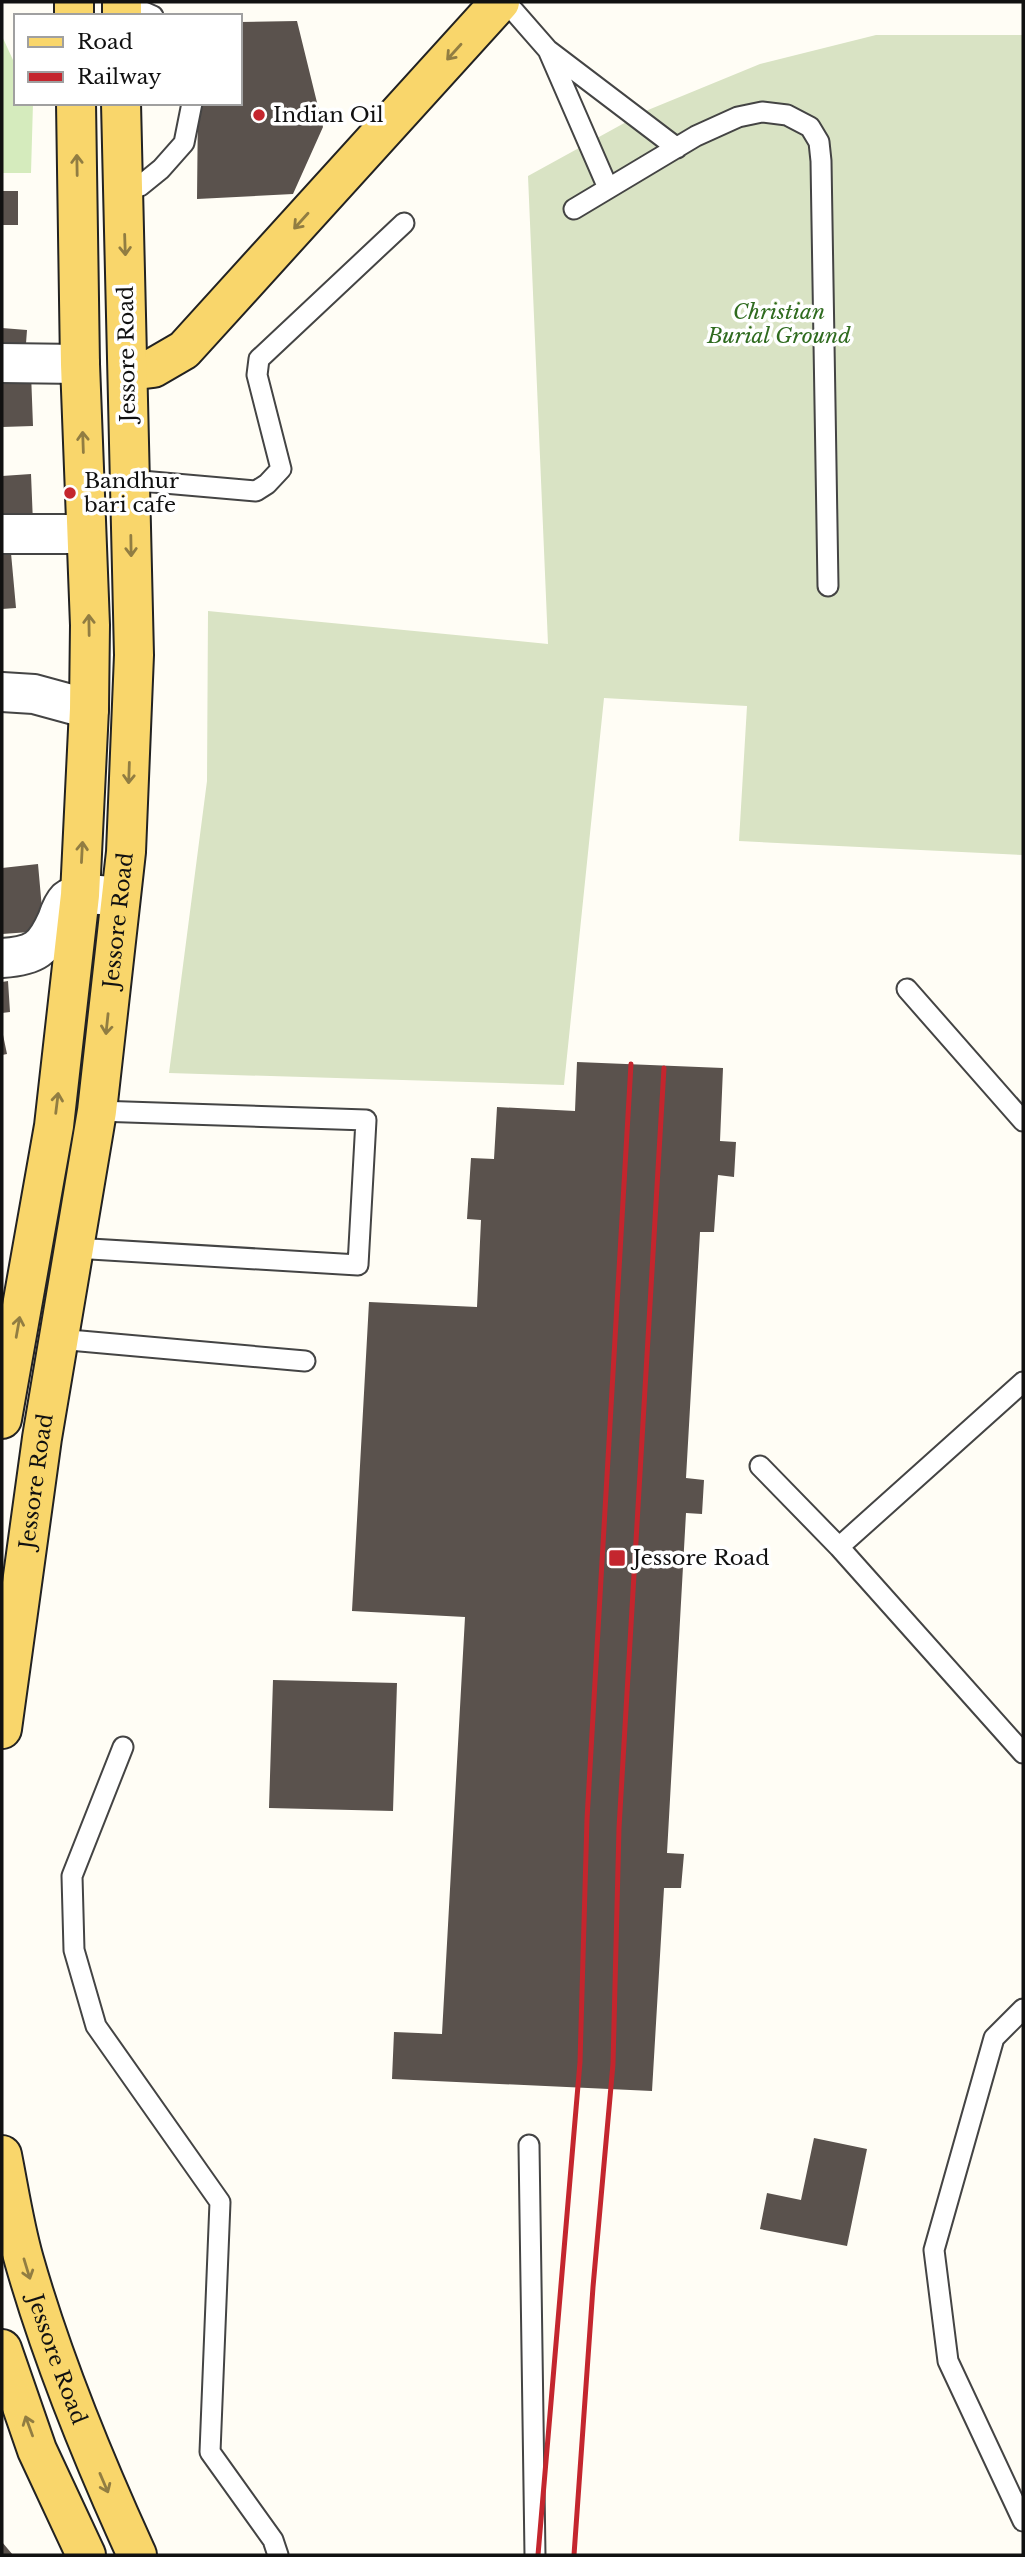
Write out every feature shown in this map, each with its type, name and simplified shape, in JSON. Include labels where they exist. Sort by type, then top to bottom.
[{"type":"main road","points":[[128,371],[152,368],[184,350],[500,2]]},
{"type":"main road","name":"Jessore Road","points":[[2,1419],[54,1126],[80,895],[89,709],[90,625],[80,364],[76,105]]},
{"type":"main road","name":"Jessore Road","points":[[2,1729],[58,1339],[97,1111],[125,852],[134,655],[121,105]]},
{"type":"main road","name":"Jessore Road","points":[[2,2155],[9,2231],[56,2364],[103,2482],[137,2555]]},
{"type":"main road","points":[[2,2349],[37,2450],[86,2555]]},
{"type":"street","points":[[2,363],[80,364]]},
{"type":"street","points":[[2,534],[86,534]]},
{"type":"street","points":[[2,692],[34,694],[89,709]]},
{"type":"street","points":[[2,958],[28,954],[47,943],[63,905],[69,899],[80,895],[120,895]]},
{"type":"lane","points":[[506,2],[548,50],[677,148]]},
{"type":"lane","points":[[548,50],[608,188]]},
{"type":"lane","points":[[123,192],[139,186],[161,169],[184,143],[192,105]]},
{"type":"lane","points":[[575,209],[677,148],[738,117],[762,112],[787,115],[810,127],[819,142],[821,161],[828,586]]},
{"type":"lane","points":[[130,480],[256,491],[267,484],[281,469],[257,375],[259,359],[404,223]]},
{"type":"lane","points":[[907,989],[1023,1121]]},
{"type":"lane","points":[[74,1248],[358,1265],[366,1120],[97,1111]]},
{"type":"lane","points":[[58,1339],[305,1361]]},
{"type":"lane","points":[[839,1547],[1023,1382]]},
{"type":"lane","points":[[760,1466],[839,1547],[1023,1753]]},
{"type":"lane","points":[[122,1747],[72,1876],[74,1950],[96,2026],[220,2202],[210,2452],[273,2540],[278,2555]]},
{"type":"lane","points":[[1023,2009],[994,2038],[934,2250],[948,2361],[1023,2521]]},
{"type":"lane","points":[[529,2145],[535,2555]]},
{"type":"green space","name":"Christian Burial Ground","points":[[876,35],[1023,35],[1023,855],[739,841],[747,706],[604,698],[564,1085],[169,1073],[207,781],[208,611],[548,644],[528,176],[648,110],[760,64]]},
{"type":"green space","points":[[2,36],[14,60],[14,105],[33,105],[31,173],[2,173]]},
{"type":"building","name":"Indian Oil","points":[[297,21],[323,127],[293,194],[197,199],[198,105],[242,105],[242,22]]},
{"type":"building","points":[[2,191],[18,191],[18,225],[2,225]]},
{"type":"building","points":[[2,328],[27,330],[25,357],[2,355]]},
{"type":"building","points":[[31,373],[33,426],[2,427],[2,374]]},
{"type":"building","points":[[31,474],[33,523],[2,525],[2,476]]},
{"type":"building","points":[[11,553],[16,608],[2,609],[2,554]]},
{"type":"building","points":[[38,864],[44,931],[2,934],[2,868]]},
{"type":"building","points":[[8,981],[10,1012],[2,1013],[2,982]]},
{"type":"building","points":[[2,1030],[7,1054],[2,1055]]},
{"type":"building","name":"Jessore Road","points":[[577,1062],[723,1068],[720,1141],[736,1142],[734,1177],[718,1175],[714,1232],[700,1232],[686,1478],[704,1480],[702,1514],[686,1513],[667,1853],[684,1854],[681,1888],[664,1888],[652,2091],[392,2079],[394,2032],[442,2034],[465,1617],[352,1611],[369,1302],[477,1307],[481,1220],[467,1219],[471,1158],[494,1159],[497,1107],[575,1111]]},
{"type":"building","points":[[273,1680],[397,1683],[393,1811],[269,1808]]},
{"type":"building","points":[[814,2138],[867,2149],[847,2246],[760,2229],[767,2193],[801,2200]]},
{"type":"building","points":[[2,2542],[13,2555],[2,2555]]},
{"type":"railway","points":[[538,2555],[580,2062],[587,1819],[631,1064]]},
{"type":"railway","points":[[574,2555],[593,2287],[613,2064],[619,1828],[664,1068]]},
{"type":"place","name":"Indian Oil","points":[[259,115]]},
{"type":"place","name":"Bandhur bari cafe","points":[[70,493]]},
{"type":"place","name":"Jessore Road","points":[[617,1558]]}]
